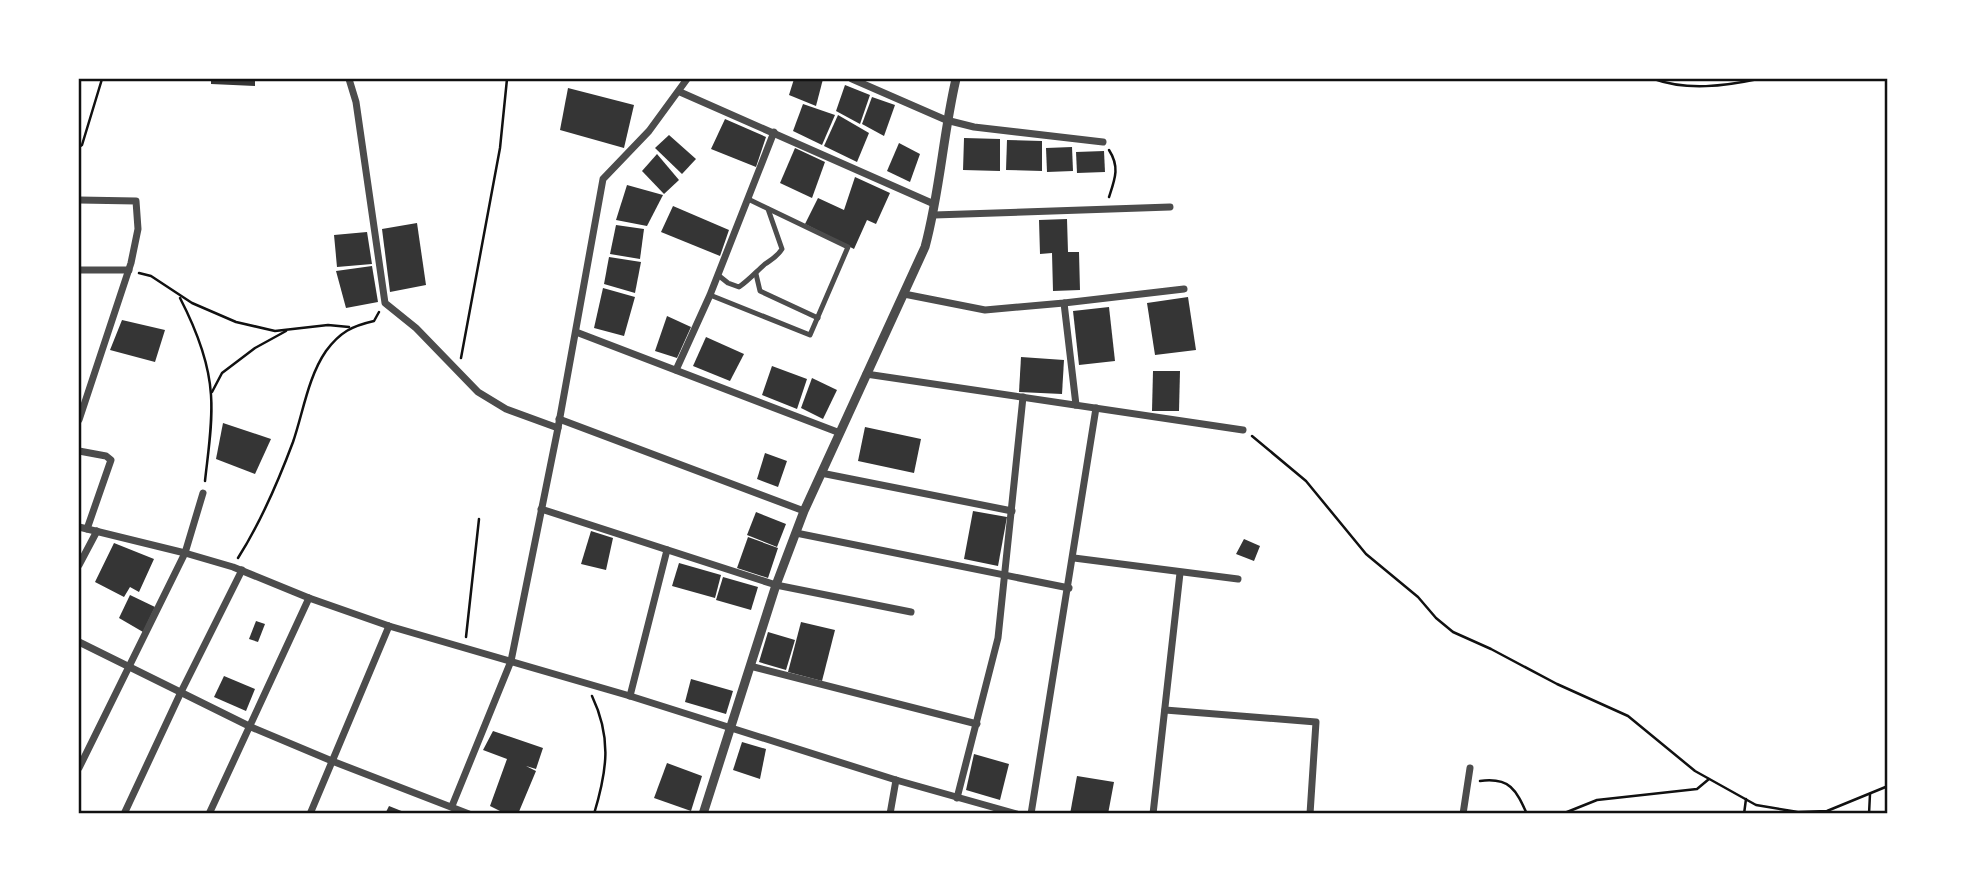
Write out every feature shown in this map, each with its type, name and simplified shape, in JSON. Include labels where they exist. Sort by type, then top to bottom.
[{"type":"street","points":[[349,79],[356,102],[385,303],[416,328],[478,392],[506,409],[558,428]]},
{"type":"street","points":[[452,806],[511,661],[558,428],[603,179],[649,131],[687,79]]},
{"type":"street","points":[[852,79],[946,120],[974,127],[1103,142]]},
{"type":"street","points":[[703,814],[776,585],[804,511],[925,247],[934,215],[946,120],[956,79]]},
{"type":"street","points":[[680,92],[934,204]]},
{"type":"street","points":[[676,370],[710,295],[774,132]]},
{"type":"street","points":[[710,295],[810,335],[848,247],[748,199]]},
{"type":"street","points":[[79,200],[136,201],[138,229],[129,270],[79,420]]},
{"type":"street","points":[[934,215],[1170,207]]},
{"type":"street","points":[[718,275],[728,284],[739,287],[777,257],[782,249],[768,209]]},
{"type":"street","points":[[79,270],[129,270]]},
{"type":"street","points":[[756,274],[760,291],[818,318]]},
{"type":"street","points":[[904,294],[985,310],[1184,289]]},
{"type":"street","points":[[1064,303],[1076,405]]},
{"type":"street","points":[[576,332],[840,433]]},
{"type":"street","points":[[866,374],[1243,430]]},
{"type":"street","points":[[957,798],[998,638],[1023,397]]},
{"type":"street","points":[[1031,814],[1096,408]]},
{"type":"street","points":[[559,419],[804,511]]},
{"type":"street","points":[[79,451],[106,456],[111,460],[83,528],[233,567],[309,598],[389,626],[630,696],[896,780],[1017,814]]},
{"type":"street","points":[[821,473],[1012,511]]},
{"type":"street","points":[[79,768],[185,553],[203,493]]},
{"type":"street","points":[[541,509],[776,585],[911,612]]},
{"type":"street","points":[[79,565],[97,531]]},
{"type":"street","points":[[796,533],[1069,588]]},
{"type":"street","points":[[630,696],[667,550]]},
{"type":"street","points":[[1074,558],[1238,579]]},
{"type":"street","points":[[124,814],[242,570]]},
{"type":"street","points":[[1153,814],[1180,573]]},
{"type":"street","points":[[209,814],[309,598]]},
{"type":"street","points":[[310,814],[389,626]]},
{"type":"street","points":[[79,642],[251,727],[468,814]]},
{"type":"street","points":[[750,666],[977,724]]},
{"type":"street","points":[[1164,710],[1315,722],[1310,814]]},
{"type":"street","points":[[1463,814],[1470,768]]},
{"type":"street","points":[[890,814],[896,780]]},
{"type":"path","points":[[79,147],[82,145],[102,79]]},
{"type":"path","points":[[459,373],[500,148],[507,79]]},
{"type":"path","points":[[1654,79],[1672,86],[1707,86],[1758,79]]},
{"type":"path","points":[[1102,209],[1115,179],[1116,160],[1103,142]]},
{"type":"path","points":[[129,270],[151,276],[178,295],[236,322],[275,331],[328,325],[350,327],[374,321],[385,303]]},
{"type":"path","points":[[178,295],[192,321],[211,393],[209,451],[203,493]]},
{"type":"path","points":[[233,567],[254,533],[293,442],[310,386],[326,352],[350,327]]},
{"type":"path","points":[[211,393],[222,373],[255,348],[289,329]]},
{"type":"path","points":[[1243,430],[1306,481],[1366,554],[1418,597],[1436,618],[1453,632],[1628,716],[1650,737],[1695,771],[1756,805],[1798,812],[1827,811],[1888,786]]},
{"type":"path","points":[[464,648],[480,519]]},
{"type":"path","points":[[586,683],[600,713],[605,736],[606,765],[594,814]]},
{"type":"path","points":[[1562,814],[1597,800],[1697,789],[1710,778]]},
{"type":"path","points":[[1468,786],[1493,779],[1504,782],[1518,793],[1527,814]]},
{"type":"path","points":[[1869,814],[1870,794]]},
{"type":"path","points":[[1744,814],[1746,799]]},
{"type":"building","points":[[211,79],[255,79],[255,86],[211,84]]},
{"type":"building","points":[[794,79],[823,79],[816,106],[789,95]]},
{"type":"building","points":[[845,85],[870,95],[860,124],[836,111]]},
{"type":"building","points":[[568,88],[634,105],[624,148],[560,130]]},
{"type":"building","points":[[872,97],[895,105],[884,136],[862,124]]},
{"type":"building","points":[[803,104],[835,115],[822,145],[793,131]]},
{"type":"building","points":[[838,115],[869,133],[857,162],[824,146]]},
{"type":"building","points":[[725,119],[766,137],[756,167],[711,149]]},
{"type":"building","points":[[669,135],[696,159],[682,174],[655,148]]},
{"type":"building","points":[[964,138],[1000,139],[1000,171],[963,170]]},
{"type":"building","points":[[1007,140],[1042,141],[1042,171],[1006,170]]},
{"type":"building","points":[[899,143],[920,154],[910,182],[887,171]]},
{"type":"building","points":[[1072,147],[1073,171],[1047,172],[1046,148]]},
{"type":"building","points":[[795,148],[825,162],[812,198],[780,183]]},
{"type":"building","points":[[1104,151],[1105,172],[1077,173],[1076,152]]},
{"type":"building","points":[[657,154],[679,180],[664,194],[642,171]]},
{"type":"building","points":[[855,177],[890,193],[876,224],[867,220],[854,249],[805,224],[818,198],[844,210]]},
{"type":"building","points":[[627,185],[663,195],[647,226],[616,220]]},
{"type":"building","points":[[673,206],[729,230],[720,256],[661,232]]},
{"type":"building","points":[[1067,219],[1068,252],[1079,252],[1080,290],[1053,291],[1052,253],[1040,254],[1039,220]]},
{"type":"building","points":[[417,223],[426,285],[390,292],[382,229]]},
{"type":"building","points":[[616,225],[644,229],[640,259],[610,254]]},
{"type":"building","points":[[367,232],[372,264],[337,267],[334,235]]},
{"type":"building","points":[[609,257],[641,262],[635,293],[604,284]]},
{"type":"building","points":[[372,266],[378,302],[346,308],[336,271]]},
{"type":"building","points":[[603,288],[635,297],[624,336],[594,328]]},
{"type":"building","points":[[1188,297],[1196,350],[1155,355],[1147,303]]},
{"type":"building","points":[[1109,307],[1115,361],[1079,365],[1073,311]]},
{"type":"building","points":[[667,316],[691,327],[677,358],[655,351]]},
{"type":"building","points":[[122,320],[165,330],[155,362],[110,350]]},
{"type":"building","points":[[706,337],[744,354],[730,381],[693,366]]},
{"type":"building","points":[[1021,357],[1064,360],[1062,394],[1019,392]]},
{"type":"building","points":[[772,366],[807,379],[797,409],[762,395]]},
{"type":"building","points":[[1153,371],[1180,371],[1179,411],[1152,411]]},
{"type":"building","points":[[812,378],[837,390],[823,419],[801,408]]},
{"type":"building","points":[[223,423],[271,439],[255,474],[216,459]]},
{"type":"building","points":[[865,427],[921,439],[914,473],[858,461]]},
{"type":"building","points":[[765,453],[787,461],[778,487],[757,479]]},
{"type":"building","points":[[973,511],[1007,517],[998,566],[964,559]]},
{"type":"building","points":[[756,512],[786,524],[777,547],[747,535]]},
{"type":"building","points":[[591,531],[613,538],[606,570],[581,564]]},
{"type":"building","points":[[748,537],[778,548],[768,578],[737,568]]},
{"type":"building","points":[[1244,539],[1260,546],[1254,561],[1236,554]]},
{"type":"building","points":[[114,543],[154,559],[139,592],[130,587],[124,597],[95,582]]},
{"type":"building","points":[[679,563],[721,575],[715,598],[672,586]]},
{"type":"building","points":[[723,577],[758,587],[751,610],[716,600]]},
{"type":"building","points":[[130,595],[155,607],[143,632],[119,618]]},
{"type":"building","points":[[256,621],[265,624],[258,642],[249,639]]},
{"type":"building","points":[[801,622],[835,630],[822,681],[788,672]]},
{"type":"building","points":[[768,632],[795,640],[786,670],[759,662]]},
{"type":"building","points":[[224,676],[255,689],[246,711],[214,697]]},
{"type":"building","points":[[691,679],[733,691],[726,714],[685,702]]},
{"type":"building","points":[[493,731],[543,748],[536,769],[526,766],[536,771],[518,814],[506,814],[490,806],[507,759],[483,750]]},
{"type":"building","points":[[742,742],[766,749],[760,779],[733,770]]},
{"type":"building","points":[[974,754],[1009,764],[1000,800],[966,790]]},
{"type":"building","points":[[667,763],[702,776],[691,811],[654,798]]},
{"type":"building","points":[[1077,776],[1114,782],[1108,814],[1070,814]]},
{"type":"building","points":[[389,806],[409,814],[385,814]]}]
